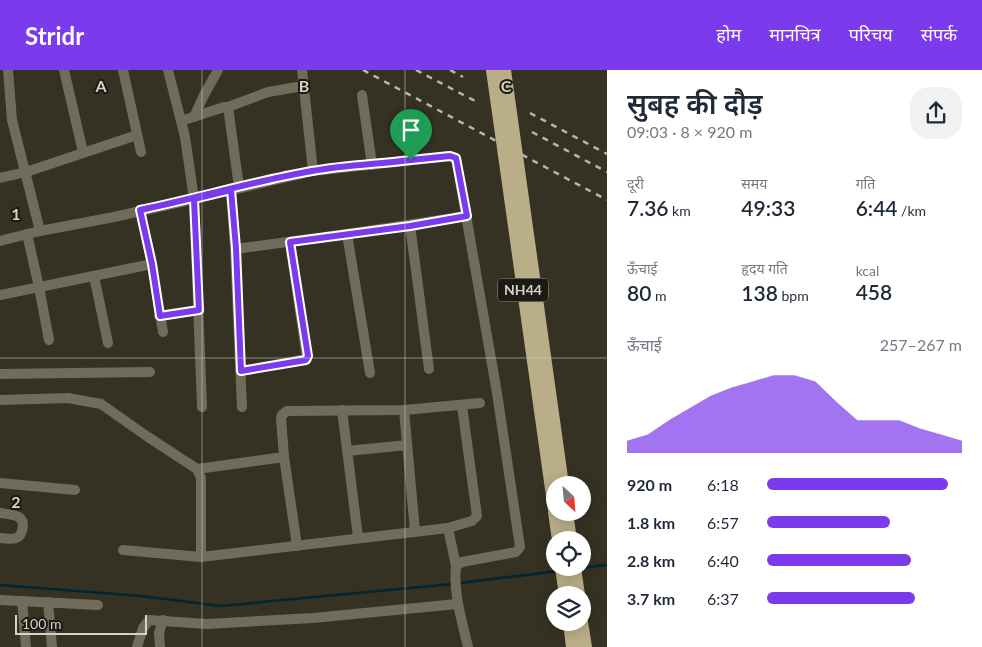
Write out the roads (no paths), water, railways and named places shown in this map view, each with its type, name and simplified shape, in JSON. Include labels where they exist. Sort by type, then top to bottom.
[{"type":"highway","name":"NH44","points":[[493,70],[550,476]]},
{"type":"highway","name":"NH44","points":[[504,70],[561,476]]},
{"type":"highway","points":[[573,647],[575,631]]},
{"type":"highway","points":[[578,631],[584,647]]},
{"type":"street","points":[[8,70],[10,110],[40,231]]},
{"type":"street","points":[[64,70],[83,152]]},
{"type":"street","points":[[123,70],[141,152]]},
{"type":"street","points":[[168,70],[181,121],[194,199],[202,407]]},
{"type":"street","points":[[194,117],[218,70]]},
{"type":"street","points":[[302,70],[313,170]]},
{"type":"street","points":[[181,121],[224,106],[228,108],[268,92],[303,86]]},
{"type":"street","points":[[362,95],[372,164]]},
{"type":"street","points":[[228,108],[235,188],[242,407]]},
{"type":"street","points":[[0,178],[26,172],[137,134]]},
{"type":"street","points":[[0,241],[194,199],[313,170],[450,156],[456,158],[497,393],[520,547],[516,552],[462,562],[456,571]]},
{"type":"street","points":[[140,210],[152,264],[163,332]]},
{"type":"street","points":[[236,248],[410,226],[467,216]]},
{"type":"street","points":[[410,226],[429,370]]},
{"type":"street","points":[[27,234],[40,288],[49,340]]},
{"type":"street","points":[[347,234],[370,373]]},
{"type":"street","points":[[241,371],[307,359],[290,242]]},
{"type":"street","points":[[0,295],[152,264]]},
{"type":"street","points":[[94,276],[108,343]]},
{"type":"street","points":[[160,316],[199,310]]},
{"type":"street","points":[[0,374],[150,372]]},
{"type":"street","points":[[0,400],[68,398],[101,404],[148,438],[197,469],[201,478],[200,557]]},
{"type":"street","points":[[296,546],[284,457],[281,418],[284,412],[404,410],[480,403]]},
{"type":"street","points":[[123,550],[200,557],[358,537],[448,528],[472,521],[477,516],[462,406]]},
{"type":"street","points":[[342,410],[358,537]]},
{"type":"street","points":[[404,410],[415,531]]},
{"type":"street","points":[[347,451],[407,445]]},
{"type":"street","points":[[197,469],[284,457]]},
{"type":"street","points":[[0,483],[75,490]]},
{"type":"street","points":[[0,513],[17,516],[22,522],[22,533],[19,537],[15,539],[0,538]]},
{"type":"street","points":[[448,528],[456,571],[457,604],[468,647]]},
{"type":"street","points":[[0,600],[98,605]]},
{"type":"street","points":[[22,601],[26,647]]},
{"type":"street","points":[[48,602],[52,647]]},
{"type":"street","points":[[137,647],[145,623],[149,620],[207,624],[313,618],[457,604]]},
{"type":"street","points":[[160,647],[159,633],[163,620]]},
{"type":"waterway","points":[[591,567],[607,565]]},
{"type":"waterway","points":[[460,583],[546,572]]},
{"type":"waterway","points":[[0,585],[141,596],[221,606],[452,584]]},
{"type":"railway","points":[[363,70],[607,200]]},
{"type":"railway","points":[[416,70],[477,102]]},
{"type":"railway","points":[[450,70],[463,77]]},
{"type":"railway","points":[[530,113],[607,154]]},
{"type":"railway","points":[[532,132],[607,172]]}]
